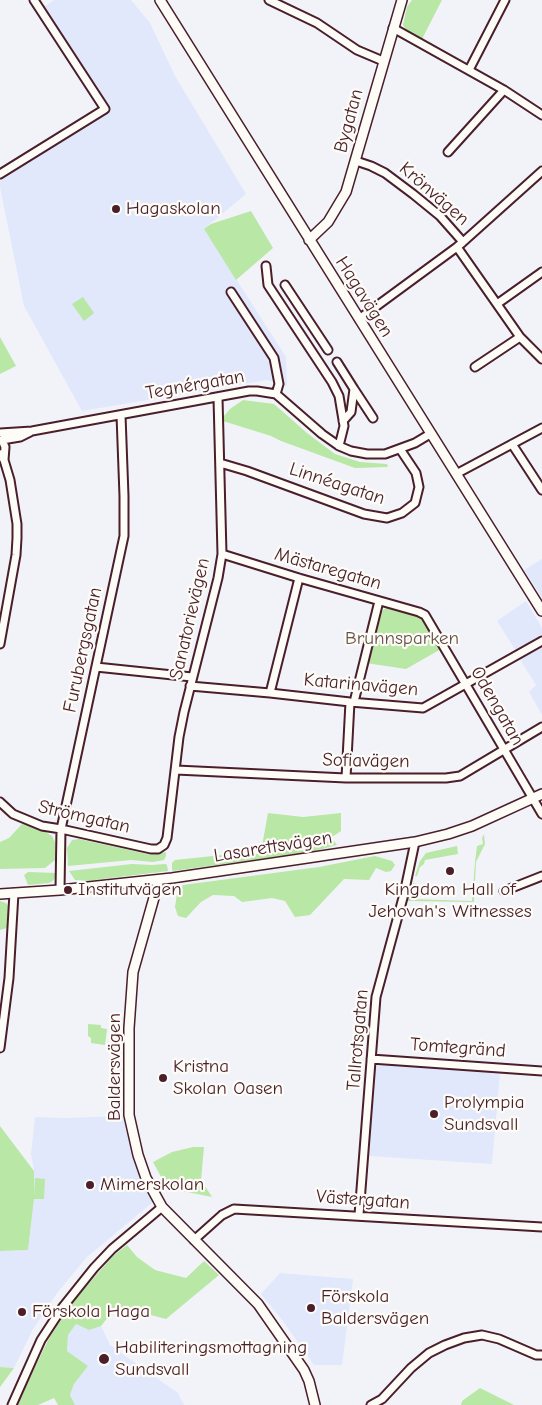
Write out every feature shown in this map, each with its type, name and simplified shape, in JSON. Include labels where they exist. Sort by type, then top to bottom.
[{"type":"street","name":"Hagavägen","points":[[160,0],[542,611]]},
{"type":"street","points":[[269,0],[317,23],[357,50],[383,62]]},
{"type":"street","points":[[282,7],[290,0]]},
{"type":"street","name":"Bygatan","points":[[309,240],[321,230],[334,214],[346,192],[402,0]]},
{"type":"street","points":[[469,70],[505,0]]},
{"type":"street","points":[[0,174],[105,109],[36,3]]},
{"type":"street","points":[[393,28],[541,111]]},
{"type":"street","points":[[448,152],[504,90]]},
{"type":"street","name":"Krönvägen","points":[[356,161],[385,173],[440,216],[464,242],[457,247],[520,337],[542,359]]},
{"type":"street","points":[[464,242],[542,170]]},
{"type":"street","points":[[359,319],[457,247]]},
{"type":"street","points":[[266,266],[268,285],[340,396],[343,421],[339,446]]},
{"type":"street","points":[[497,304],[542,272]]},
{"type":"street","points":[[285,285],[328,350]]},
{"type":"street","points":[[231,292],[274,358],[279,384],[276,394],[322,434],[339,446],[351,451],[367,454],[384,454],[400,449],[421,441],[430,434]]},
{"type":"street","points":[[475,367],[520,337]]},
{"type":"street","points":[[336,362],[373,418]]},
{"type":"street","points":[[343,421],[351,412],[354,389]]},
{"type":"street","name":"Tegnérgatan","points":[[1,437],[20,437],[32,431],[249,391],[276,394]]},
{"type":"street","name":"Sanatorievägen","points":[[164,845],[167,838],[179,737],[192,677],[218,578],[222,554],[218,398]]},
{"type":"street","name":"Furubergsgatan","points":[[60,890],[61,829],[124,526],[121,415]]},
{"type":"street","points":[[456,474],[542,428]]},
{"type":"street","points":[[0,644],[16,555],[17,538],[13,494],[2,457],[5,447],[1,437]]},
{"type":"street","points":[[512,444],[542,490]]},
{"type":"street","name":"Linnéagatan","points":[[220,463],[364,514],[387,518],[402,513],[415,503],[419,487],[416,473],[400,449]]},
{"type":"street","name":"Mästaregatan","points":[[222,554],[425,615]]},
{"type":"street","points":[[270,693],[299,578]]},
{"type":"street","points":[[346,778],[352,702],[380,601]]},
{"type":"street","name":"Odengatan","points":[[425,615],[542,814]]},
{"type":"street","name":"Katarinavägen","points":[[190,686],[423,708],[542,640]]},
{"type":"street","points":[[96,667],[192,677]]},
{"type":"street","name":"Sofiavägen","points":[[176,770],[346,778],[433,779],[460,776],[542,727]]},
{"type":"street","name":"Lasarettsvägen","points":[[0,894],[159,880],[415,842],[472,826],[542,794]]},
{"type":"street","name":"Strömgatan","points":[[0,802],[13,814],[42,826],[151,849],[158,849],[164,845]]},
{"type":"street","name":"Tallrotsgatan","points":[[359,1215],[376,997],[404,894],[415,842]]},
{"type":"street","points":[[504,891],[542,876]]},
{"type":"street","name":"Baldersvägen","points":[[159,880],[133,972],[129,1028],[128,1091],[129,1115],[138,1155],[146,1178],[162,1207],[258,1304],[304,1370],[316,1405]]},
{"type":"street","points":[[0,1048],[9,978],[14,893]]},
{"type":"street","name":"Tomtegränd","points":[[371,1059],[542,1071]]},
{"type":"street","points":[[12,1405],[41,1340],[62,1308],[94,1268],[162,1207]]},
{"type":"street","name":"Västergatan","points":[[194,1240],[222,1215],[234,1209],[542,1227]]},
{"type":"street","points":[[371,1405],[382,1399],[411,1368],[429,1353],[464,1338],[482,1335],[499,1339],[536,1355],[542,1355]]},
{"type":"shaded area","name":"Hagaskolan","points":[[54,0],[131,0],[150,23],[175,76],[246,194],[204,229],[286,357],[287,386],[267,380],[82,411],[24,306],[0,187],[0,181],[110,110],[44,7]]},
{"type":"shaded area","points":[[542,559],[542,598],[524,570]]},
{"type":"shaded area","points":[[526,601],[542,628],[542,635],[516,651],[497,621]]},
{"type":"shaded area","points":[[542,645],[542,715],[529,692],[536,685],[519,658]]},
{"type":"shaded area","name":"Prolympia Sundsvall","points":[[381,1064],[500,1073],[492,1164],[369,1156],[375,1068]]},
{"type":"shaded area","name":"Mimerskolan","points":[[123,1116],[129,1140],[153,1202],[87,1257],[57,1293],[32,1331],[14,1368],[0,1367],[0,1251],[28,1250],[34,1200],[34,1170],[31,1154],[35,1117]]},
{"type":"shaded area","name":"Förskola Baldersvägen","points":[[280,1273],[353,1279],[342,1365],[314,1365],[261,1294]]},
{"type":"shaded area","name":"Habiliteringsmottagning Sundsvall","points":[[76,1324],[89,1330],[101,1326],[110,1345],[178,1393],[184,1405],[75,1405],[70,1395],[74,1384],[88,1366],[67,1351],[68,1335]]},
{"type":"green space","points":[[412,0],[442,0],[422,39],[407,31],[403,25],[407,7]]},
{"type":"green space","points":[[251,211],[273,248],[236,280],[204,229],[211,224]]},
{"type":"green space","points":[[83,297],[94,313],[84,321],[72,304]]},
{"type":"green space","points":[[0,337],[16,366],[0,374]]},
{"type":"green space","points":[[243,400],[274,404],[307,433],[335,454],[360,462],[387,464],[388,467],[355,468],[271,436],[223,421],[224,416],[230,409]]},
{"type":"green space","name":"Brunnsparken","points":[[386,608],[423,617],[441,649],[406,669],[366,663],[380,615]]},
{"type":"green space","points":[[268,813],[303,817],[341,813],[341,831],[332,837],[301,843],[262,846]]},
{"type":"green space","points":[[22,824],[42,830],[52,836],[55,842],[55,860],[45,868],[0,869],[0,842],[9,838]]},
{"type":"green space","points":[[484,834],[485,844],[476,862],[474,902],[407,901],[413,883],[417,884],[411,899],[472,901],[477,846],[483,844],[482,838]]},
{"type":"green space","points":[[79,839],[152,855],[166,852],[166,856],[164,860],[153,862],[131,860],[68,866],[67,848],[72,840]]},
{"type":"green space","points":[[334,841],[337,845],[311,852],[173,871],[172,869],[172,863],[175,860],[232,854],[256,854]]},
{"type":"green space","points":[[457,846],[458,854],[425,860],[417,876],[415,876],[420,861],[426,853]]},
{"type":"green space","points":[[375,856],[392,861],[395,865],[391,871],[386,872],[376,868],[369,880],[344,879],[310,915],[295,917],[285,901],[272,898],[242,902],[234,896],[213,895],[201,902],[186,918],[178,916],[175,907],[177,894],[183,885],[319,867]]},
{"type":"green space","points":[[132,864],[165,864],[168,871],[86,881],[75,880],[69,871]]},
{"type":"green space","points":[[28,872],[57,873],[54,880],[49,883],[28,885],[24,875]]},
{"type":"green space","points":[[0,901],[6,903],[9,907],[10,923],[7,928],[0,930]]},
{"type":"green space","points":[[88,1024],[101,1025],[101,1028],[107,1029],[105,1045],[91,1043],[91,1038],[88,1036]]},
{"type":"green space","points":[[0,1126],[34,1171],[34,1196],[35,1178],[45,1179],[44,1199],[34,1199],[28,1250],[0,1251]]},
{"type":"green space","points":[[193,1147],[204,1147],[201,1180],[212,1197],[167,1188],[153,1162],[172,1152]]},
{"type":"green space","points":[[127,1245],[137,1257],[155,1270],[186,1278],[204,1261],[219,1275],[166,1319],[115,1308],[101,1326],[89,1330],[76,1324],[68,1335],[67,1351],[88,1366],[74,1384],[70,1395],[75,1405],[58,1405],[54,1398],[38,1405],[17,1405],[50,1336],[71,1304],[113,1256]]},
{"type":"green space","points":[[0,1367],[14,1368],[0,1387]]},
{"type":"green space","points":[[480,1388],[514,1405],[461,1405],[462,1401]]},
{"type":"place","name":"Hagaskolan","points":[[116,209]]},
{"type":"place","name":"Kingdom Hall of Jehovah's Witnesses","points":[[450,871]]},
{"type":"place","name":"Institutvägen","points":[[68,890]]},
{"type":"place","name":"Kristna Skolan Oasen","points":[[163,1078]]},
{"type":"place","name":"Prolympia Sundsvall","points":[[434,1114]]},
{"type":"place","name":"Mimerskolan","points":[[90,1185]]},
{"type":"place","name":"Förskola Baldersvägen","points":[[311,1308]]},
{"type":"place","name":"Förskola Haga","points":[[22,1312]]},
{"type":"place","name":"Habiliteringsmottagning Sundsvall","points":[[104,1359]]}]
